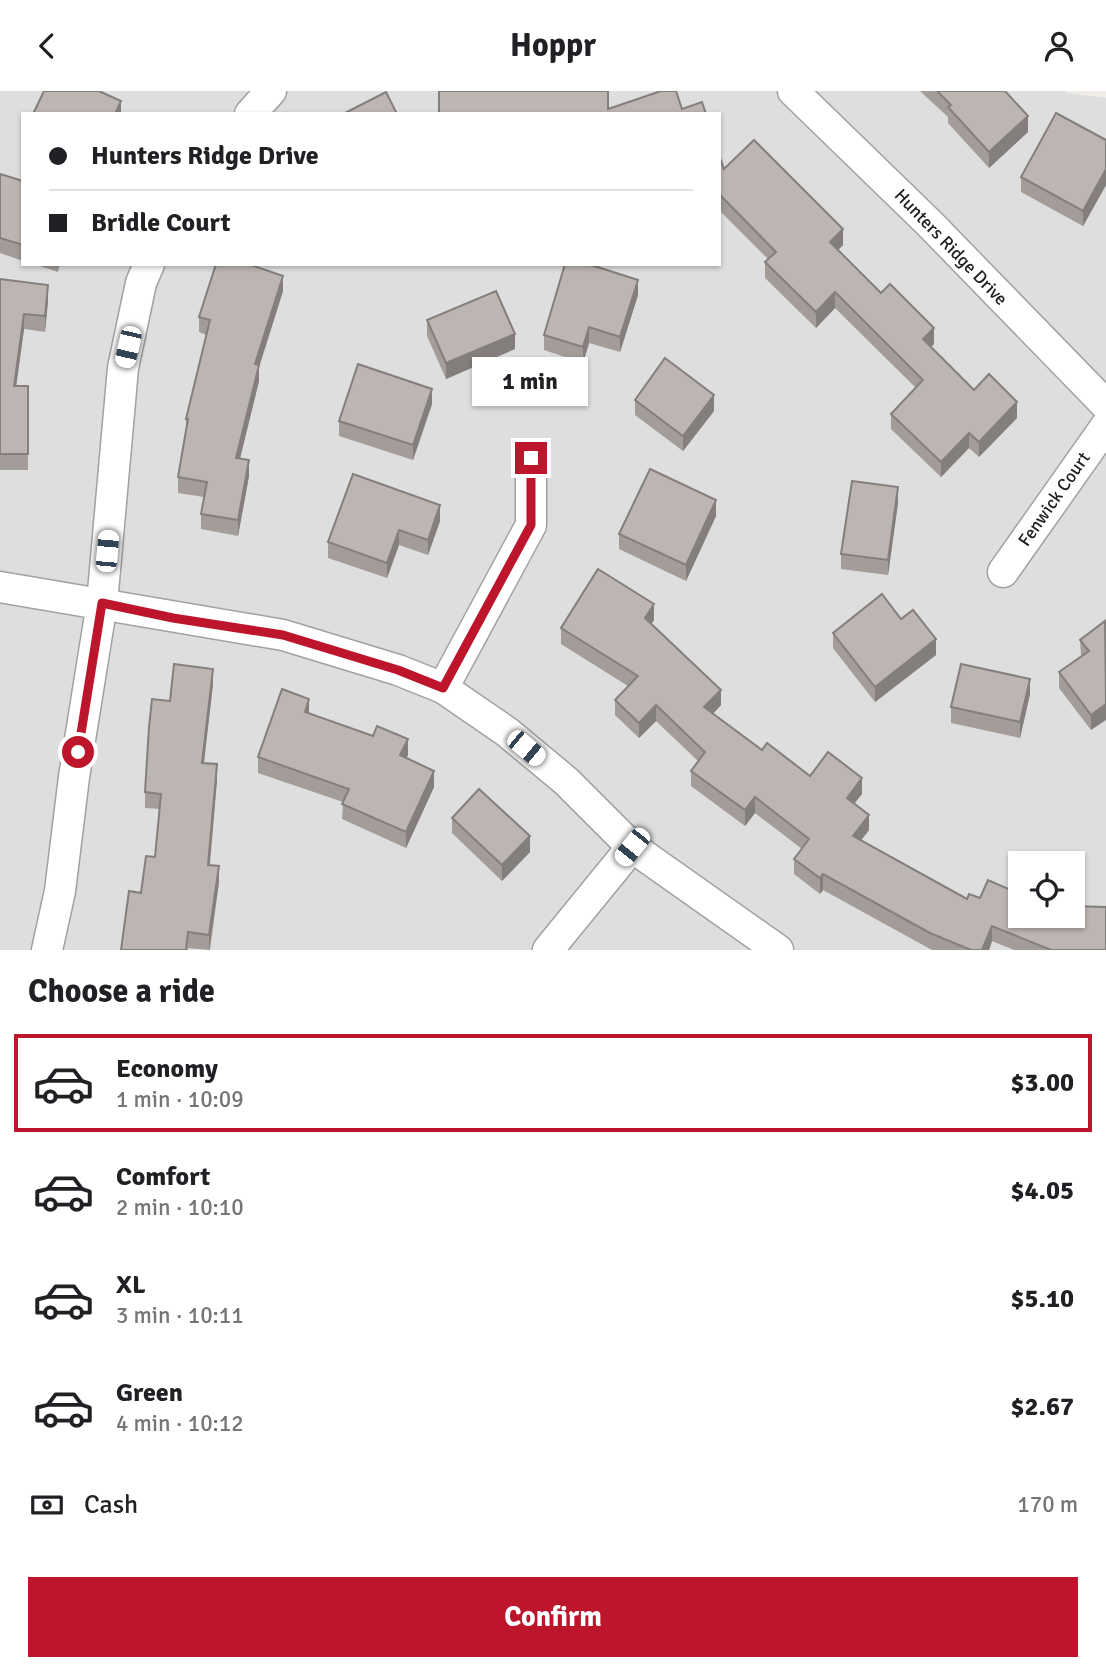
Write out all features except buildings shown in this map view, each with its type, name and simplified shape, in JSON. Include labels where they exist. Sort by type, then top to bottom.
[{"type":"street","points":[[252,112],[271,91]]},
{"type":"street","name":"Hunters Ridge Drive","points":[[793,91],[930,224],[1106,405]]},
{"type":"street","points":[[47,950],[60,891],[74,777],[102,603],[123,368],[141,283],[148,266]]},
{"type":"street","name":"Fenwick Court","points":[[1003,572],[1106,426]]},
{"type":"street","points":[[443,688],[531,525],[531,458]]},
{"type":"street","points":[[0,587],[283,635],[398,670],[443,688],[507,732],[566,781],[632,847],[778,950]]},
{"type":"street","points":[[548,950],[632,847]]},
{"type":"shaded area","points":[[0,91],[1065,91],[1106,98],[1106,950],[0,950]]},
{"type":"route","points":[[78,752],[102,603],[173,618],[283,635],[398,670],[443,688],[531,525],[531,458]]}]
